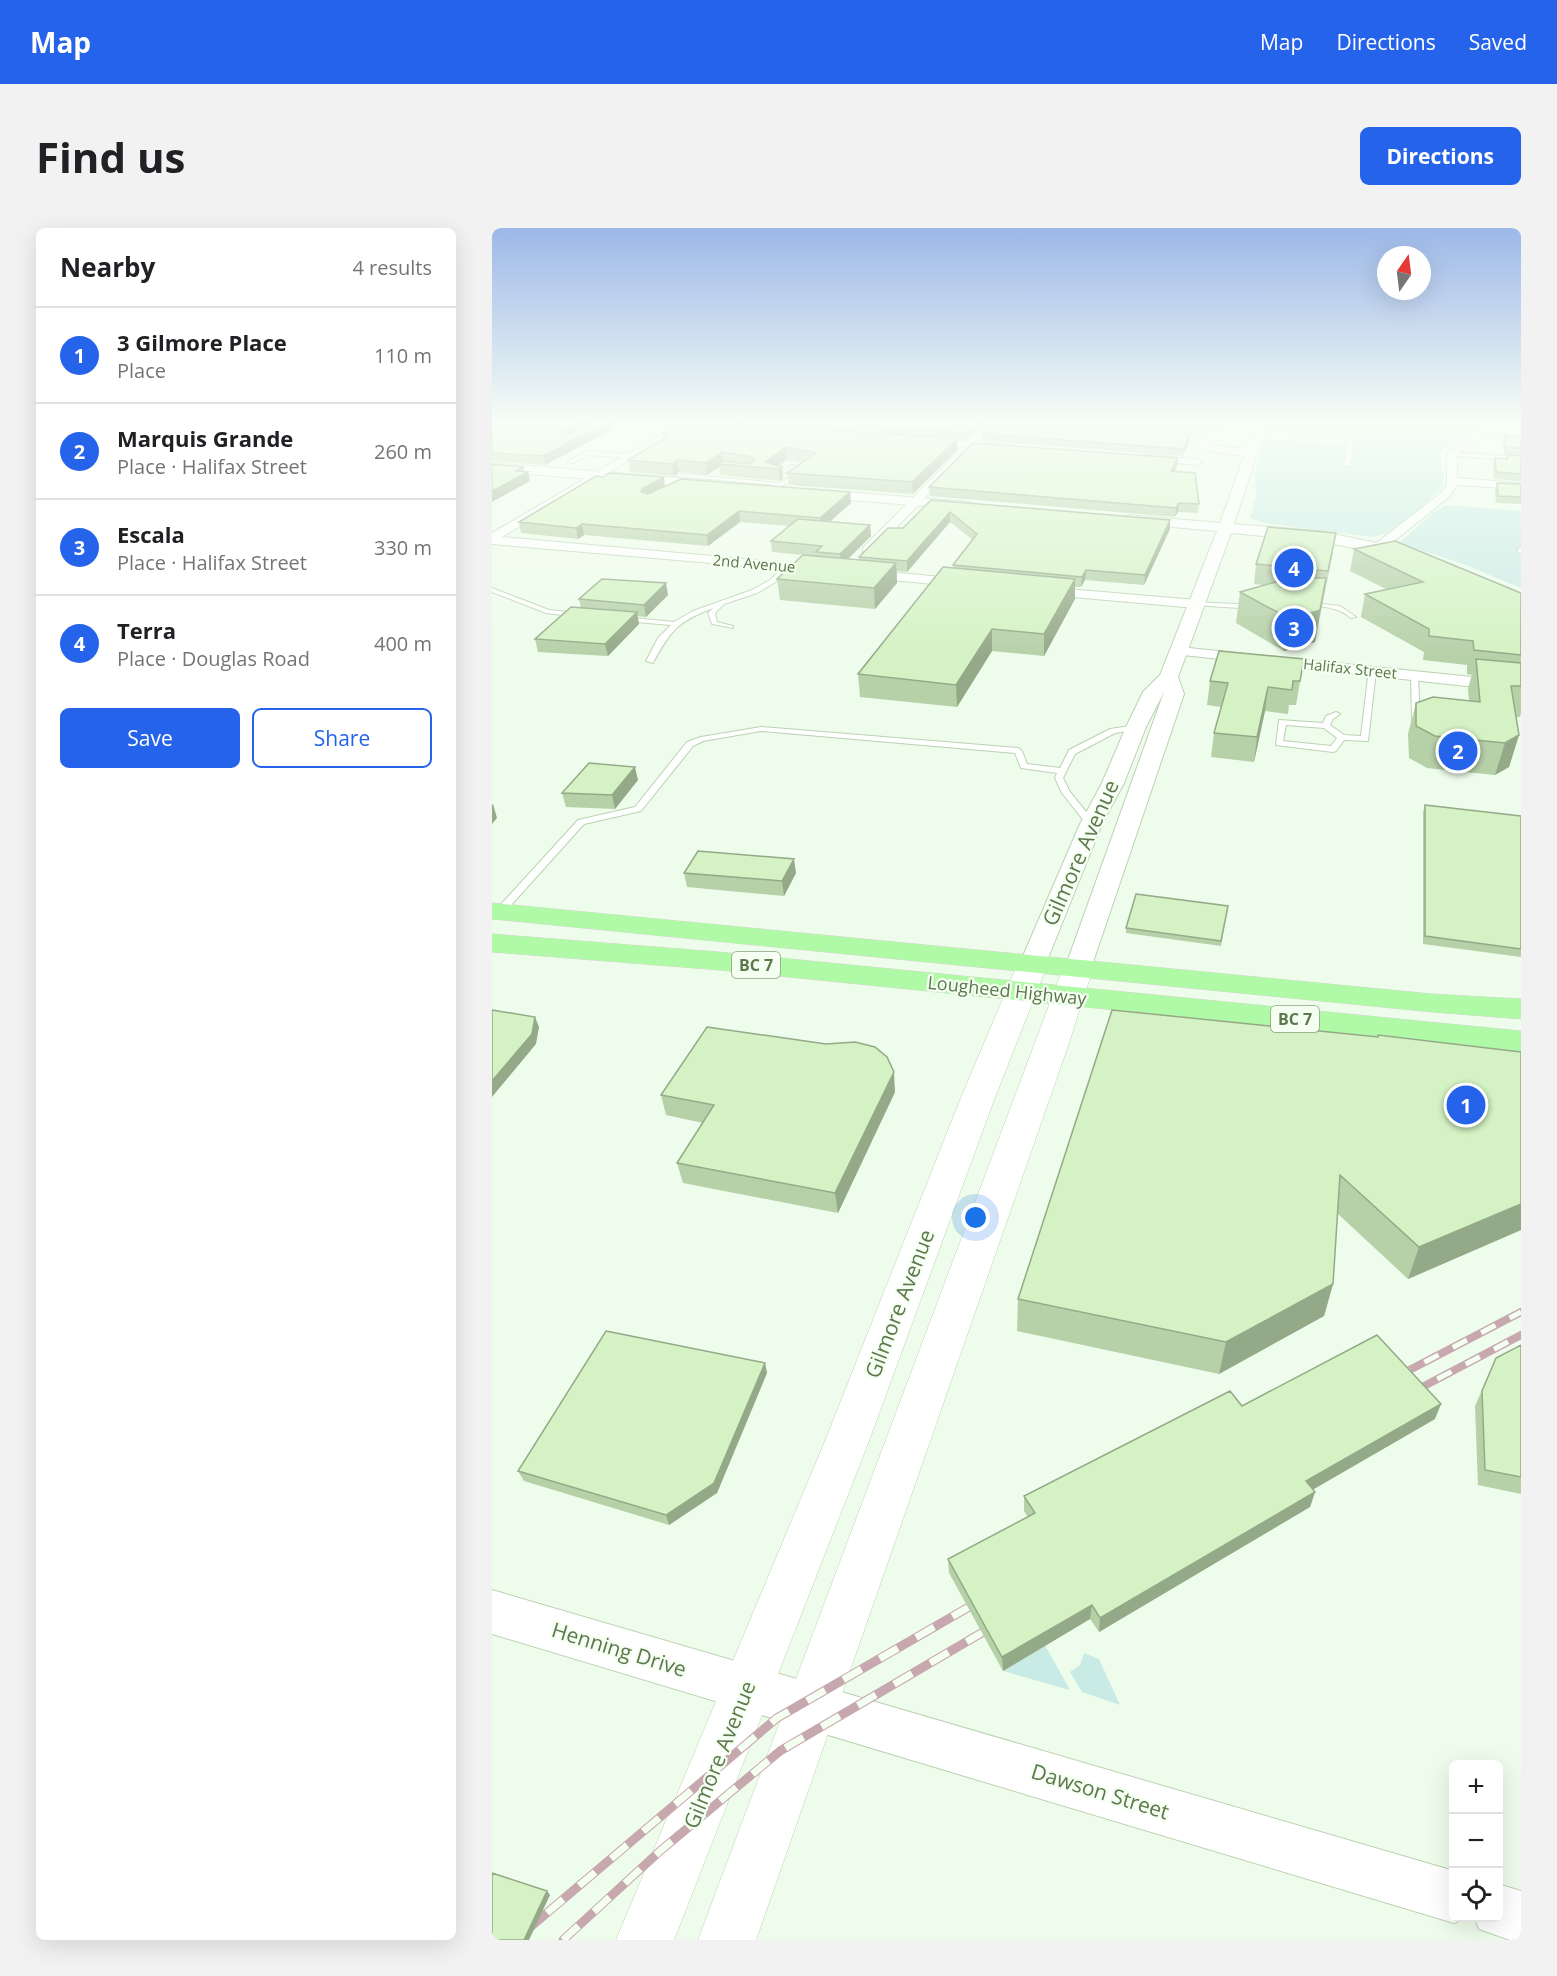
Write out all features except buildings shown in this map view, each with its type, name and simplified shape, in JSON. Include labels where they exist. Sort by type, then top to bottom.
[{"type":"main road","name":"Lougheed Highway","points":[[496,911],[1032,963],[1073,982],[1521,1041]]},
{"type":"main road","name":"Lougheed Highway","points":[[492,943],[719,961],[1020,992],[1073,982],[1521,1009]]},
{"type":"main road","name":"Gilmore Avenue","points":[[645,1940],[847,1441],[1032,963]]},
{"type":"main road","name":"Gilmore Avenue","points":[[727,1940],[1073,982]]},
{"type":"street","points":[[492,539],[556,500]]},
{"type":"street","points":[[897,500],[986,507]]},
{"type":"street","name":"Gilmore Avenue","points":[[1032,963],[1091,824],[1113,783],[1136,727],[1153,692],[1169,677],[1235,500]]},
{"type":"street","points":[[1379,547],[1440,500]]},
{"type":"street","points":[[861,557],[917,502]]},
{"type":"street","points":[[1110,517],[1310,535],[1379,547],[1430,560]]},
{"type":"street","name":"2nd Avenue","points":[[492,539],[833,571]]},
{"type":"street","points":[[857,574],[975,584]]},
{"type":"street","points":[[1035,590],[1196,604]]},
{"type":"street","name":"Halifax Street","points":[[1179,651],[1521,687]]},
{"type":"street","name":"Gilmore Avenue","points":[[1073,982],[1174,694],[1169,677]]},
{"type":"street","name":"Henning Drive","points":[[492,1612],[747,1687]]},
{"type":"street","name":"Dawson Street","points":[[747,1687],[1449,1896]]},
{"type":"street","points":[[1503,1912],[1521,1917]]},
{"type":"lane","points":[[650,662],[656,645],[685,615],[761,588],[787,567]]},
{"type":"lane","points":[[492,590],[548,612],[593,617]]},
{"type":"lane","points":[[721,603],[711,613],[714,623],[731,627]]},
{"type":"lane","points":[[1196,604],[1258,607]]},
{"type":"lane","points":[[1298,604],[1334,607],[1348,611],[1353,617]]},
{"type":"lane","points":[[616,619],[677,624]]},
{"type":"lane","points":[[656,645],[671,645]]},
{"type":"lane","points":[[1342,736],[1333,749],[1279,743],[1282,722],[1326,726],[1342,736],[1365,739],[1372,671]]},
{"type":"lane","points":[[1414,676],[1416,727]]},
{"type":"lane","points":[[1326,726],[1326,721],[1336,714]]},
{"type":"lane","points":[[1091,824],[1066,793],[1059,778],[1072,752],[1113,731],[1136,727]]},
{"type":"lane","points":[[496,911],[582,822],[638,809],[690,744],[701,739],[762,729],[1018,751],[1024,766],[1063,771]]},
{"type":"shaded area","points":[[1255,500],[1429,500],[1385,534],[1373,537],[1264,523],[1250,518]]},
{"type":"shaded area","points":[[1446,505],[1521,511],[1521,588],[1463,564],[1399,543],[1434,512]]},
{"type":"shaded area","points":[[1045,1645],[1070,1690],[1003,1671]]},
{"type":"shaded area","points":[[1084,1653],[1099,1659],[1120,1705],[1082,1692],[1070,1672],[1080,1665]]},
{"type":"railway","points":[[1396,1377],[1521,1312]]},
{"type":"railway","points":[[1409,1394],[1521,1335]]},
{"type":"railway","points":[[515,1940],[777,1718],[981,1600]]},
{"type":"railway","points":[[563,1940],[660,1851],[780,1751],[995,1625]]},
{"type":"place","name":"Terra","points":[[1294,568]]},
{"type":"place","name":"Escala","points":[[1294,628]]},
{"type":"place","name":"Marquis Grande","points":[[1458,751]]},
{"type":"place","name":"3 Gilmore Place","points":[[1466,1105]]}]
